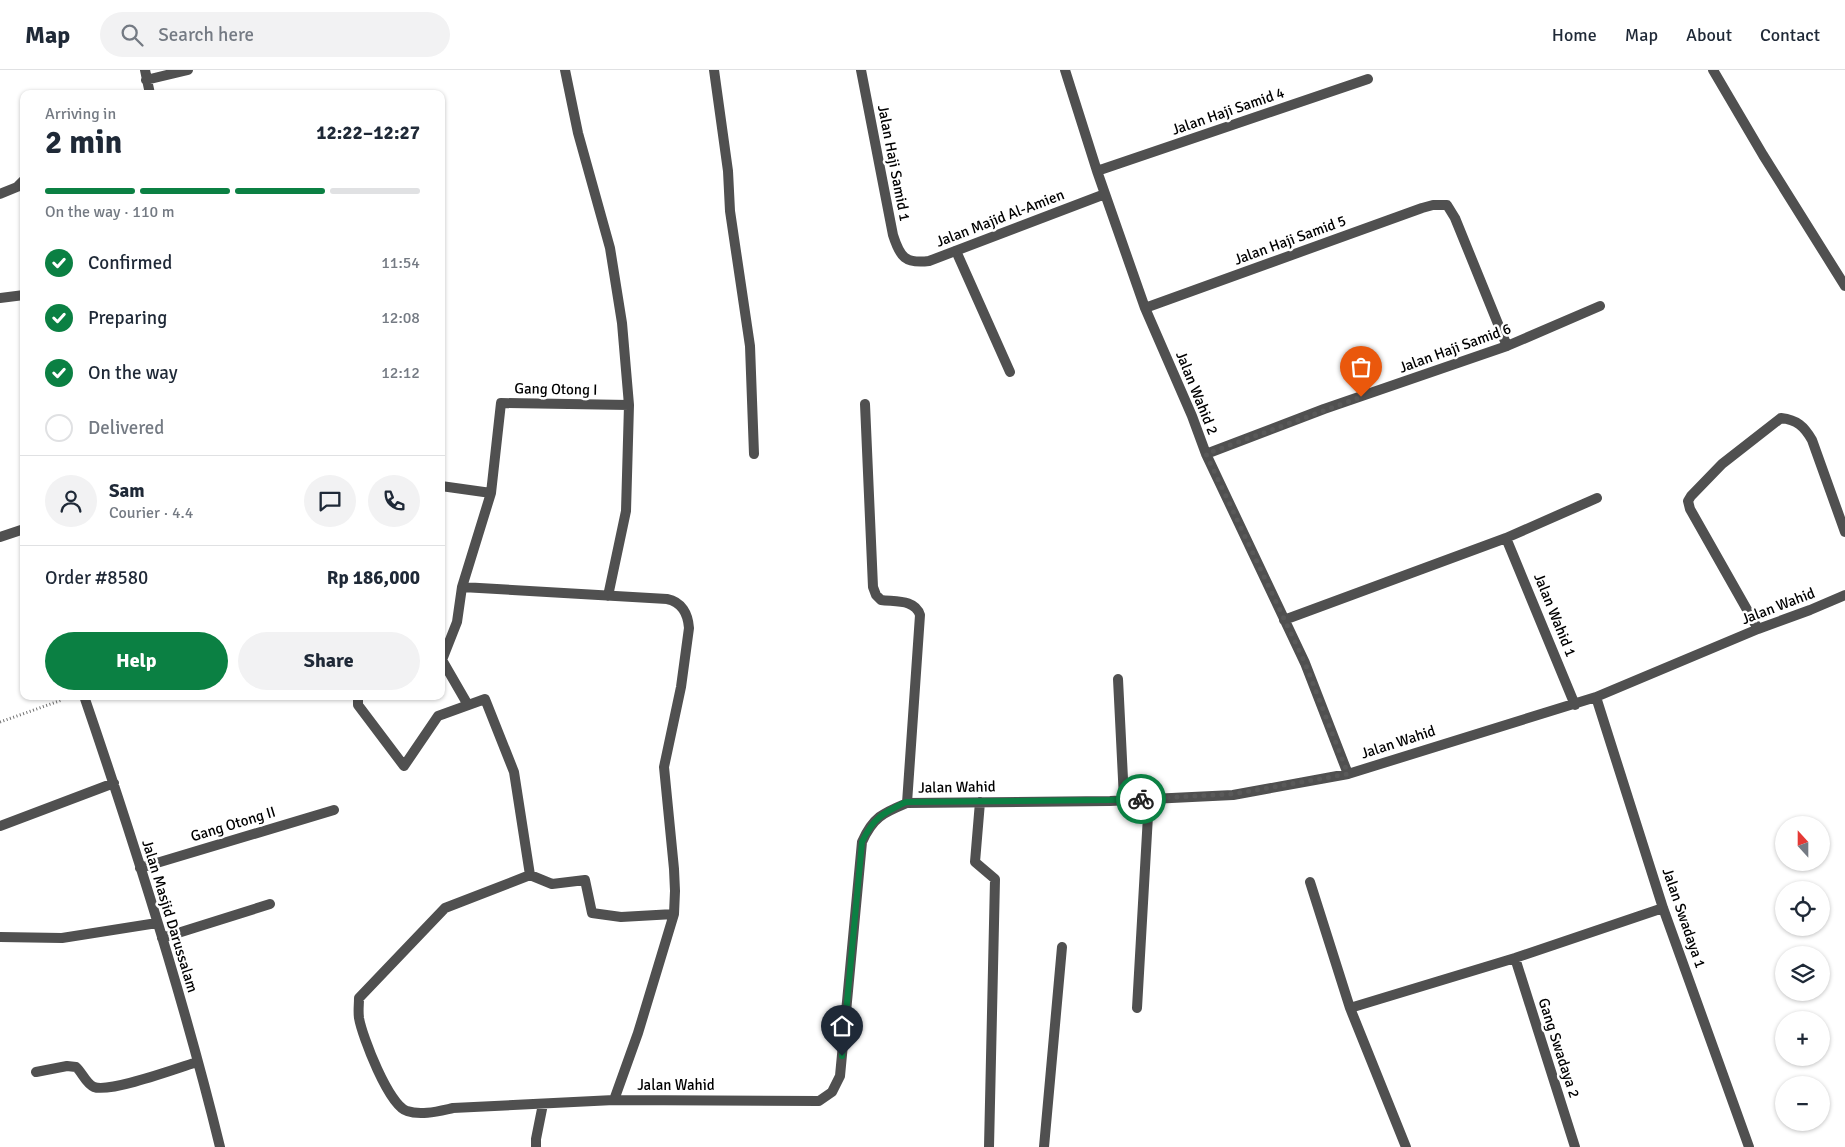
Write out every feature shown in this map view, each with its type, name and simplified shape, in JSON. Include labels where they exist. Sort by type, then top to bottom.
[{"type":"street","points":[[149,90],[145,75],[188,70]]},
{"type":"street","points":[[565,70],[578,133],[610,248],[622,323],[629,405],[626,511],[608,596]]},
{"type":"street","points":[[714,70],[728,172],[730,211],[750,346],[754,454]]},
{"type":"street","name":"Jalan Haji Samid 1","points":[[861,70],[893,235],[898,249],[905,259]]},
{"type":"street","name":"Jalan Wahid 2","points":[[1065,70],[1097,171],[1145,308],[1192,416],[1206,454],[1305,663],[1348,774]]},
{"type":"street","points":[[1713,70],[1763,155],[1845,286]]},
{"type":"street","name":"Jalan Haji Samid 4","points":[[1097,171],[1368,78]]},
{"type":"street","points":[[0,194],[20,184]]},
{"type":"street","name":"Jalan Majid Al-Amien","points":[[905,259],[917,263],[929,261],[1105,194]]},
{"type":"street","name":"Jalan Haji Samid 5","points":[[1145,308],[1422,208],[1433,205],[1447,205],[1456,218],[1507,346]]},
{"type":"street","points":[[956,251],[1010,372]]},
{"type":"street","points":[[0,298],[20,296]]},
{"type":"street","name":"Jalan Haji Samid 6","points":[[1206,454],[1324,409],[1507,346],[1600,306]]},
{"type":"street","name":"Gang Otong I","points":[[490,493],[501,403],[629,405]]},
{"type":"street","points":[[865,404],[873,587],[876,595],[881,600],[912,604],[920,615],[906,802]]},
{"type":"street","points":[[1758,629],[1690,509],[1688,501],[1691,496],[1722,464],[1781,418],[1793,420],[1805,428],[1812,440],[1845,532]]},
{"type":"street","points":[[445,487],[490,493],[462,587],[457,622],[445,652]]},
{"type":"street","points":[[1284,620],[1506,538],[1597,498]]},
{"type":"street","points":[[0,537],[20,531]]},
{"type":"street","name":"Jalan Wahid 1","points":[[1506,538],[1575,705]]},
{"type":"street","points":[[462,587],[675,600],[686,613],[689,622],[681,687],[664,767],[674,869],[674,914],[638,1033],[614,1100]]},
{"type":"street","name":"Jalan Wahid","points":[[530,876],[445,908],[359,998],[360,1018],[379,1074],[394,1101],[406,1111],[427,1113],[453,1108],[614,1100],[819,1101],[832,1092],[840,1076],[862,842],[868,828],[882,813],[906,802],[1124,799],[1233,794],[1348,774],[1496,727],[1596,698],[1758,629],[1845,595]]},
{"type":"street","points":[[445,665],[468,705]]},
{"type":"street","points":[[1118,679],[1124,799]]},
{"type":"street","name":"Jalan Swadaya 1","points":[[1596,698],[1663,908],[1749,1147]]},
{"type":"street","points":[[358,700],[358,705],[404,766],[438,716],[485,699],[514,772],[530,876],[552,884],[585,880],[592,913],[621,917],[674,914]]},
{"type":"street","name":"Jalan Masjid Darussalam","points":[[85,700],[114,783],[158,923],[220,1147]]},
{"type":"street","points":[[0,826],[114,783]]},
{"type":"street","points":[[1137,1008],[1149,798]]},
{"type":"street","points":[[980,802],[976,862],[995,879],[989,1147]]},
{"type":"street","name":"Gang Otong II","points":[[140,868],[334,810]]},
{"type":"street","points":[[1310,882],[1350,1008],[1406,1147]]},
{"type":"street","points":[[162,938],[270,904]]},
{"type":"street","points":[[1350,1008],[1515,958],[1663,908]]},
{"type":"street","points":[[0,937],[62,938],[158,923]]},
{"type":"street","points":[[1044,1147],[1062,947]]},
{"type":"street","name":"Gang Swadaya 2","points":[[1515,958],[1575,1147]]},
{"type":"street","points":[[36,1072],[67,1066],[76,1067],[89,1084],[94,1087],[104,1088],[124,1084],[197,1062]]},
{"type":"street","points":[[536,1147],[543,1104]]},
{"type":"path","points":[[0,722],[63,700]]},
{"type":"way so far","points":[[1141,799],[1233,794],[1348,774],[1305,663],[1206,454],[1324,409],[1361,397]]},
{"type":"route","points":[[842,1056],[862,842],[868,828],[882,813],[906,802],[1141,799]]}]
